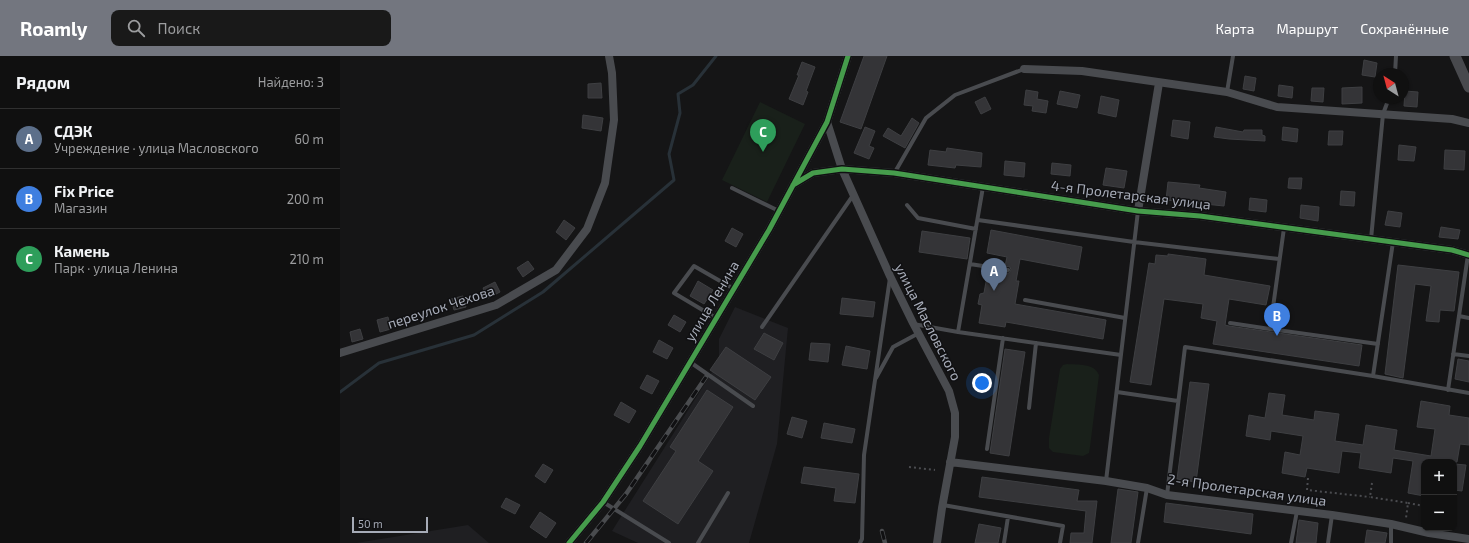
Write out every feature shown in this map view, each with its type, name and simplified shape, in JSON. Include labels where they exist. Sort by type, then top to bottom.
[{"type":"street","name":"переулок Чехова","points":[[340,353],[496,305],[556,270],[587,228],[605,182],[614,120],[612,73],[609,56]]},
{"type":"street","name":"улица Ленина","points":[[569,543],[603,502],[640,446],[779,211],[827,122],[848,56]]},
{"type":"street","points":[[1455,56],[1469,87]]},
{"type":"street","points":[[1024,69],[1082,71],[1228,92],[1277,107],[1452,119],[1469,123]]},
{"type":"street","points":[[1138,211],[1159,82]]},
{"type":"street","name":"улица Масловского","points":[[827,122],[842,169],[913,324],[949,391],[955,413],[955,437],[942,505],[937,543]]},
{"type":"street","name":"4-я Пролетарская улица","points":[[793,185],[813,173],[842,169],[894,173],[1138,211],[1200,216],[1452,250],[1468,255]]},
{"type":"street","name":"2-я Пролетарская улица","points":[[950,462],[1106,481],[1147,488],[1167,495],[1332,515],[1391,524],[1429,533],[1469,539]]},
{"type":"lane","points":[[1228,92],[1233,56]]},
{"type":"lane","points":[[1395,68],[1396,56]]},
{"type":"lane","points":[[894,173],[926,118],[955,95],[1024,69]]},
{"type":"lane","points":[[1371,239],[1383,114],[1387,104]]},
{"type":"lane","points":[[958,332],[983,187]]},
{"type":"lane","points":[[732,188],[779,211]]},
{"type":"lane","points":[[762,327],[854,194]]},
{"type":"lane","points":[[907,205],[918,218],[976,229]]},
{"type":"lane","points":[[1106,481],[1124,318],[1138,211]]},
{"type":"lane","points":[[978,220],[1134,242],[1279,259]]},
{"type":"lane","points":[[1270,329],[1284,228]]},
{"type":"lane","points":[[1373,376],[1393,242]]},
{"type":"lane","points":[[1448,390],[1468,255]]},
{"type":"lane","points":[[970,264],[1008,270]]},
{"type":"lane","points":[[716,318],[674,293],[694,266],[734,289]]},
{"type":"lane","points":[[860,543],[862,539],[864,455],[890,276]]},
{"type":"lane","points":[[1025,300],[1124,318]]},
{"type":"lane","points":[[1458,316],[1469,318]]},
{"type":"lane","points":[[1230,323],[1378,344]]},
{"type":"lane","points":[[913,324],[958,332],[1121,355]]},
{"type":"lane","points":[[875,380],[893,347],[918,333]]},
{"type":"lane","points":[[987,449],[1003,338]]},
{"type":"lane","points":[[1029,408],[1036,342]]},
{"type":"lane","points":[[1167,495],[1185,347],[1373,376],[1469,393]]},
{"type":"lane","points":[[1453,354],[1469,356]]},
{"type":"lane","points":[[690,362],[753,406]]},
{"type":"lane","points":[[1117,392],[1178,401]]},
{"type":"lane","points":[[1138,543],[1147,488]]},
{"type":"lane","points":[[698,543],[728,493]]},
{"type":"lane","points":[[603,502],[669,543]]},
{"type":"lane","points":[[942,505],[1063,526],[1060,543]]},
{"type":"lane","points":[[1291,543],[1297,510]]},
{"type":"lane","points":[[1328,543],[1332,515]]},
{"type":"lane","points":[[1004,543],[1008,517]]},
{"type":"lane","points":[[1390,543],[1391,524]]},
{"type":"path","points":[[909,466],[935,470]]},
{"type":"path","points":[[1308,478],[1307,490],[1370,497],[1421,505]]},
{"type":"path","points":[[1370,497],[1372,483]]},
{"type":"path","points":[[1404,527],[1408,503]]},
{"type":"shaded area","points":[[760,102],[805,124],[767,202],[722,180]]},
{"type":"shaded area","points":[[735,307],[788,328],[777,444],[749,543],[638,543],[612,531],[719,361],[719,339]]},
{"type":"shaded area","points":[[1067,364],[1093,368],[1099,375],[1089,453],[1083,456],[1053,452],[1049,448],[1049,438],[1060,369],[1063,365]]},
{"type":"shaded area","points":[[468,525],[489,543],[356,543]]},
{"type":"building","points":[[864,56],[887,56],[861,129],[840,122]]},
{"type":"building","points":[[1364,60],[1377,63],[1376,68],[1373,68],[1373,77],[1362,75]]},
{"type":"building","points":[[802,62],[815,67],[806,91],[808,92],[803,105],[789,99],[799,75],[797,75]]},
{"type":"building","points":[[1245,76],[1256,78],[1254,91],[1243,89]]},
{"type":"building","points":[[601,83],[602,98],[588,98],[588,84]]},
{"type":"building","points":[[1279,85],[1293,87],[1292,98],[1278,96]]},
{"type":"building","points":[[1362,87],[1362,103],[1342,104],[1342,88]]},
{"type":"building","points":[[1312,88],[1324,88],[1323,102],[1311,101]]},
{"type":"building","points":[[1026,90],[1038,92],[1037,99],[1048,101],[1046,113],[1032,111],[1033,106],[1024,105]]},
{"type":"building","points":[[1060,91],[1080,95],[1077,108],[1057,104]]},
{"type":"building","points":[[1409,91],[1418,92],[1417,107],[1404,106],[1404,104],[1409,104]]},
{"type":"building","points":[[1101,96],[1119,100],[1116,117],[1098,113]]},
{"type":"building","points":[[985,97],[991,109],[981,114],[975,102]]},
{"type":"building","points":[[583,115],[603,118],[601,131],[582,128]]},
{"type":"building","points":[[912,118],[919,123],[905,148],[883,136],[888,128],[901,136]]},
{"type":"building","points":[[1173,120],[1190,122],[1188,139],[1171,136]]},
{"type":"building","points":[[865,127],[875,131],[869,146],[874,148],[869,159],[854,153]]},
{"type":"building","points":[[1216,127],[1243,132],[1244,130],[1262,130],[1262,135],[1265,136],[1265,141],[1214,137]]},
{"type":"building","points":[[1283,127],[1298,129],[1297,142],[1282,140]]},
{"type":"building","points":[[1329,131],[1343,131],[1342,145],[1328,145]]},
{"type":"building","points":[[1399,145],[1416,147],[1414,161],[1398,160]]},
{"type":"building","points":[[947,148],[982,153],[981,167],[956,165],[955,168],[928,165],[930,150],[946,152]]},
{"type":"building","points":[[1445,150],[1465,151],[1464,170],[1444,169]]},
{"type":"building","points":[[1005,161],[1025,163],[1024,177],[1004,175]]},
{"type":"building","points":[[1052,163],[1071,165],[1070,176],[1051,174]]},
{"type":"building","points":[[1106,168],[1127,171],[1124,188],[1103,185]]},
{"type":"building","points":[[1289,178],[1302,178],[1301,189],[1288,188]]},
{"type":"building","points":[[1168,182],[1200,185],[1199,188],[1226,192],[1224,206],[1166,200]]},
{"type":"building","points":[[1341,191],[1355,192],[1354,206],[1340,205]]},
{"type":"building","points":[[1250,198],[1267,200],[1266,212],[1249,210]]},
{"type":"building","points":[[1301,205],[1319,207],[1318,221],[1300,218]]},
{"type":"building","points":[[1388,211],[1402,213],[1400,227],[1385,225]]},
{"type":"building","points":[[564,220],[575,228],[566,240],[556,232]]},
{"type":"building","points":[[1441,227],[1460,230],[1458,239],[1439,237]]},
{"type":"building","points":[[732,228],[743,234],[736,247],[725,241]]},
{"type":"building","points":[[991,230],[1082,247],[1078,270],[1020,259],[1016,281],[1019,281],[1015,304],[1106,320],[1103,339],[1006,322],[1005,327],[979,323],[982,305],[978,304],[980,294],[984,293],[987,276],[1003,279],[1004,273],[1009,273],[1011,270],[1010,267],[1005,266],[1007,257],[987,253]]},
{"type":"building","points":[[922,231],[970,238],[967,259],[919,252]]},
{"type":"building","points":[[1168,254],[1206,259],[1204,275],[1270,286],[1266,305],[1229,299],[1225,325],[1362,345],[1359,366],[1213,344],[1217,321],[1201,318],[1203,304],[1164,299],[1151,385],[1130,382],[1149,263],[1155,264],[1156,255],[1168,256]]},
{"type":"building","points":[[528,261],[534,269],[523,277],[517,268]]},
{"type":"building","points":[[1398,265],[1459,272],[1454,311],[1440,310],[1439,322],[1426,321],[1431,286],[1415,284],[1403,378],[1385,374]]},
{"type":"building","points":[[698,281],[713,290],[704,304],[690,296]]},
{"type":"building","points":[[495,282],[500,292],[488,298],[483,288]]},
{"type":"building","points":[[463,296],[466,307],[454,310],[451,299]]},
{"type":"building","points":[[842,298],[875,302],[873,317],[840,314]]},
{"type":"building","points":[[674,315],[686,322],[680,332],[668,325]]},
{"type":"building","points":[[388,317],[391,329],[380,332],[377,320]]},
{"type":"building","points":[[360,329],[363,339],[352,342],[350,332]]},
{"type":"building","points":[[764,333],[783,343],[774,360],[754,349]]},
{"type":"building","points":[[659,340],[673,348],[667,359],[653,352]]},
{"type":"building","points":[[811,343],[830,344],[828,362],[809,360]]},
{"type":"building","points":[[846,346],[870,351],[867,369],[842,365]]},
{"type":"building","points":[[726,347],[771,377],[755,400],[710,370]]},
{"type":"building","points":[[1005,349],[1025,352],[1009,456],[990,453]]},
{"type":"building","points":[[1458,359],[1469,361],[1469,382],[1455,379]]},
{"type":"building","points":[[647,375],[659,381],[652,394],[640,388]]},
{"type":"building","points":[[1190,382],[1209,384],[1196,482],[1177,479]]},
{"type":"building","points":[[707,390],[733,407],[698,461],[713,471],[678,524],[643,501],[676,451],[670,447]]},
{"type":"building","points":[[1269,393],[1285,395],[1282,415],[1314,420],[1315,411],[1339,414],[1335,441],[1363,445],[1366,425],[1397,430],[1394,450],[1431,456],[1435,429],[1417,427],[1421,401],[1450,406],[1449,415],[1469,418],[1469,445],[1460,444],[1457,462],[1457,459],[1421,459],[1421,495],[1408,493],[1413,461],[1393,458],[1391,473],[1359,468],[1361,453],[1342,451],[1339,473],[1307,468],[1305,477],[1282,473],[1285,452],[1300,455],[1303,436],[1271,431],[1270,440],[1246,436],[1249,415],[1265,418]]},
{"type":"building","points":[[621,402],[636,411],[629,423],[614,415]]},
{"type":"building","points":[[792,417],[807,421],[802,438],[787,434]]},
{"type":"building","points":[[824,423],[855,429],[852,443],[821,438]]},
{"type":"building","points":[[543,464],[553,470],[545,483],[535,476]]},
{"type":"building","points":[[1457,464],[1466,465],[1462,491],[1457,490]]},
{"type":"building","points":[[804,467],[859,474],[855,503],[834,501],[836,488],[801,483]]},
{"type":"building","points":[[982,477],[1079,490],[1077,501],[1097,501],[1092,543],[1070,543],[1071,533],[1084,533],[1086,511],[979,497]]},
{"type":"building","points":[[1118,489],[1138,492],[1131,543],[1111,543]]},
{"type":"building","points":[[506,498],[520,505],[515,514],[501,507]]},
{"type":"building","points":[[1166,503],[1253,514],[1251,534],[1164,522]]},
{"type":"building","points":[[540,512],[556,523],[546,538],[530,527]]},
{"type":"building","points":[[1299,520],[1318,523],[1316,543],[1296,543]]},
{"type":"building","points":[[979,524],[1001,528],[998,543],[975,543]]},
{"type":"building","points":[[1367,530],[1387,533],[1385,543],[1365,543]]},
{"type":"waterway","points":[[340,392],[379,363],[474,335],[543,292],[674,180],[669,154],[680,113],[678,94],[693,85],[716,56]]},
{"type":"railway","points":[[586,543],[626,494],[706,377]]},
{"type":"railway","points":[[882,531],[885,543]]},
{"type":"cycle path","points":[[569,543],[603,502],[640,446],[769,230],[827,122],[848,56]]},
{"type":"cycle path","points":[[793,185],[813,173],[842,169],[894,173],[1138,211],[1200,216],[1452,250],[1469,255]]},
{"type":"place","name":"Камень","points":[[763,152]]},
{"type":"place","name":"СДЭК","points":[[994,291]]},
{"type":"place","name":"Fix Price","points":[[1277,336]]}]
